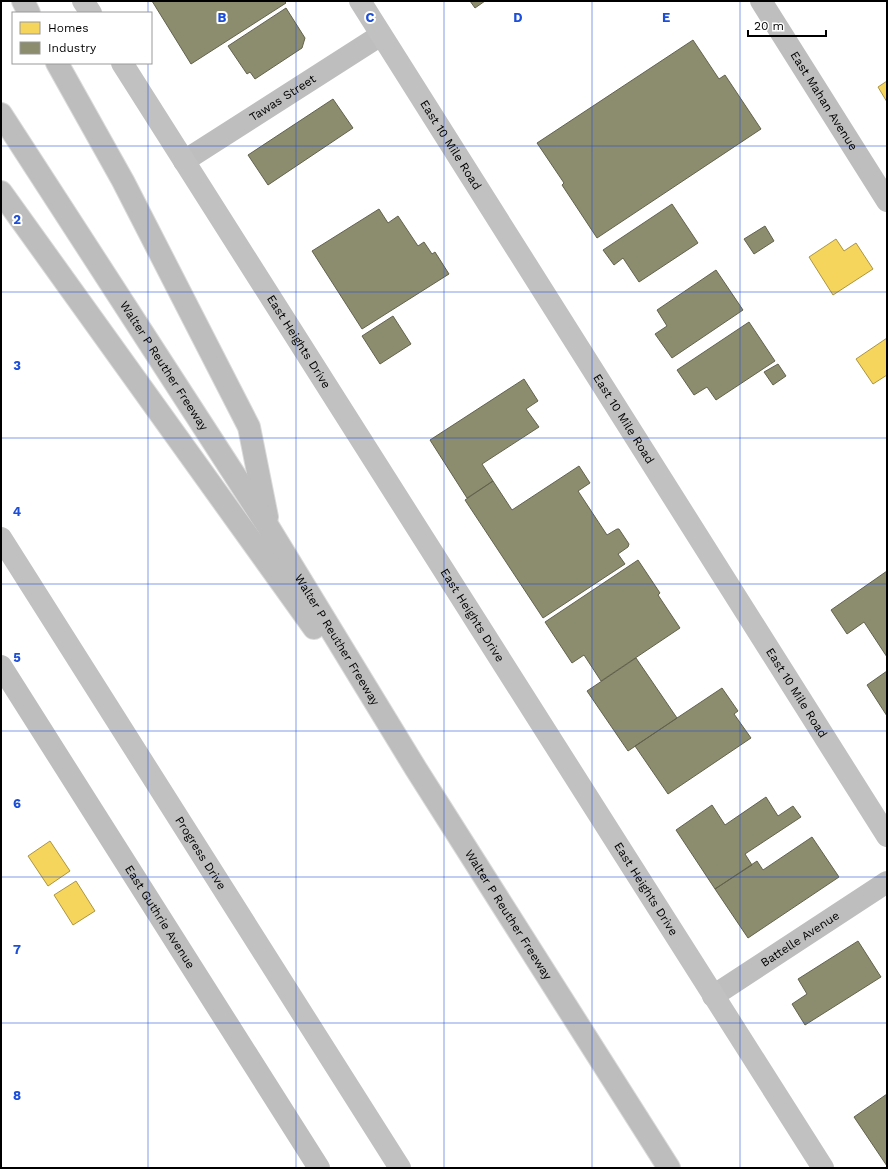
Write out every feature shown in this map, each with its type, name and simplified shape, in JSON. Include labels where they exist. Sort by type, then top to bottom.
[{"type":"highway","points":[[23,1],[28,12]]},
{"type":"highway","points":[[58,64],[123,181],[250,427],[269,528]]},
{"type":"highway","name":"Walter P Reuther Freeway","points":[[1,114],[269,528],[416,769],[670,1168]]},
{"type":"highway","points":[[1,192],[416,769]]},
{"type":"main road","points":[[83,1],[90,12]]},
{"type":"main road","name":"East 10 Mile Road","points":[[360,1],[887,836]]},
{"type":"main road","name":"East Heights Drive","points":[[123,64],[823,1168]]},
{"type":"main road","name":"Progress Drive","points":[[1,538],[400,1168]]},
{"type":"street","name":"East Mahan Avenue","points":[[761,1],[887,200]]},
{"type":"street","name":"Tawas Street","points":[[184,161],[381,35]]},
{"type":"street","name":"East Guthrie Avenue","points":[[1,666],[319,1168]]},
{"type":"street","name":"Battelle Avenue","points":[[713,996],[887,882]]},
{"type":"building: Homes","points":[[887,81],[887,102],[878,87]]},
{"type":"building: Homes","points":[[836,239],[844,251],[856,243],[873,269],[833,295],[809,257]]},
{"type":"building: Homes","points":[[887,338],[887,375],[873,384],[856,359]]},
{"type":"building: Homes","points":[[50,841],[70,871],[48,886],[28,856]]},
{"type":"building: Homes","points":[[76,881],[95,911],[73,925],[54,895]]},
{"type":"building: Industry","points":[[152,1],[284,1],[286,3],[191,64]]},
{"type":"building: Industry","points":[[470,1],[485,1],[475,8]]},
{"type":"building: Industry","points":[[286,8],[305,38],[302,48],[255,79],[250,72],[247,74],[228,46]]},
{"type":"building: Industry","points":[[693,40],[719,79],[725,75],[761,129],[597,238],[562,185],[564,183],[537,143]]},
{"type":"building: Industry","points":[[333,99],[353,128],[268,185],[248,155]]},
{"type":"building: Industry","points":[[672,204],[698,243],[639,282],[623,258],[614,265],[603,250]]},
{"type":"building: Industry","points":[[379,209],[388,223],[398,216],[418,246],[424,242],[432,254],[435,252],[449,274],[362,329],[312,251]]},
{"type":"building: Industry","points":[[765,226],[774,241],[754,254],[744,239]]},
{"type":"building: Industry","points":[[716,270],[743,310],[672,358],[655,334],[667,326],[657,310]]},
{"type":"building: Industry","points":[[393,316],[411,344],[380,364],[362,336]]},
{"type":"building: Industry","points":[[749,322],[775,361],[716,400],[707,387],[694,395],[677,370]]},
{"type":"building: Industry","points":[[778,364],[786,376],[773,385],[764,372]]},
{"type":"building: Industry","points":[[524,379],[538,401],[526,409],[539,427],[482,464],[493,481],[467,498],[430,440]]},
{"type":"building: Industry","points":[[579,466],[590,483],[578,491],[607,535],[619,529],[629,544],[628,547],[618,554],[625,564],[543,618],[465,500],[493,481],[512,510]]},
{"type":"building: Industry","points":[[638,560],[660,593],[658,595],[680,628],[601,681],[584,655],[572,663],[545,622]]},
{"type":"building: Industry","points":[[887,571],[887,657],[864,622],[847,634],[831,610]]},
{"type":"building: Industry","points":[[636,658],[677,718],[628,751],[587,691]]},
{"type":"building: Industry","points":[[887,671],[887,716],[867,685]]},
{"type":"building: Industry","points":[[722,688],[738,711],[734,714],[751,738],[668,794],[635,746]]},
{"type":"building: Industry","points":[[766,797],[778,816],[793,806],[801,817],[745,854],[752,865],[715,889],[676,830],[712,805],[725,825]]},
{"type":"building: Industry","points":[[812,837],[839,877],[748,938],[715,889],[757,861],[763,870]]},
{"type":"building: Industry","points":[[858,941],[881,977],[805,1025],[792,1004],[807,994],[798,979]]},
{"type":"building: Industry","points":[[887,1094],[887,1166],[854,1117]]}]
